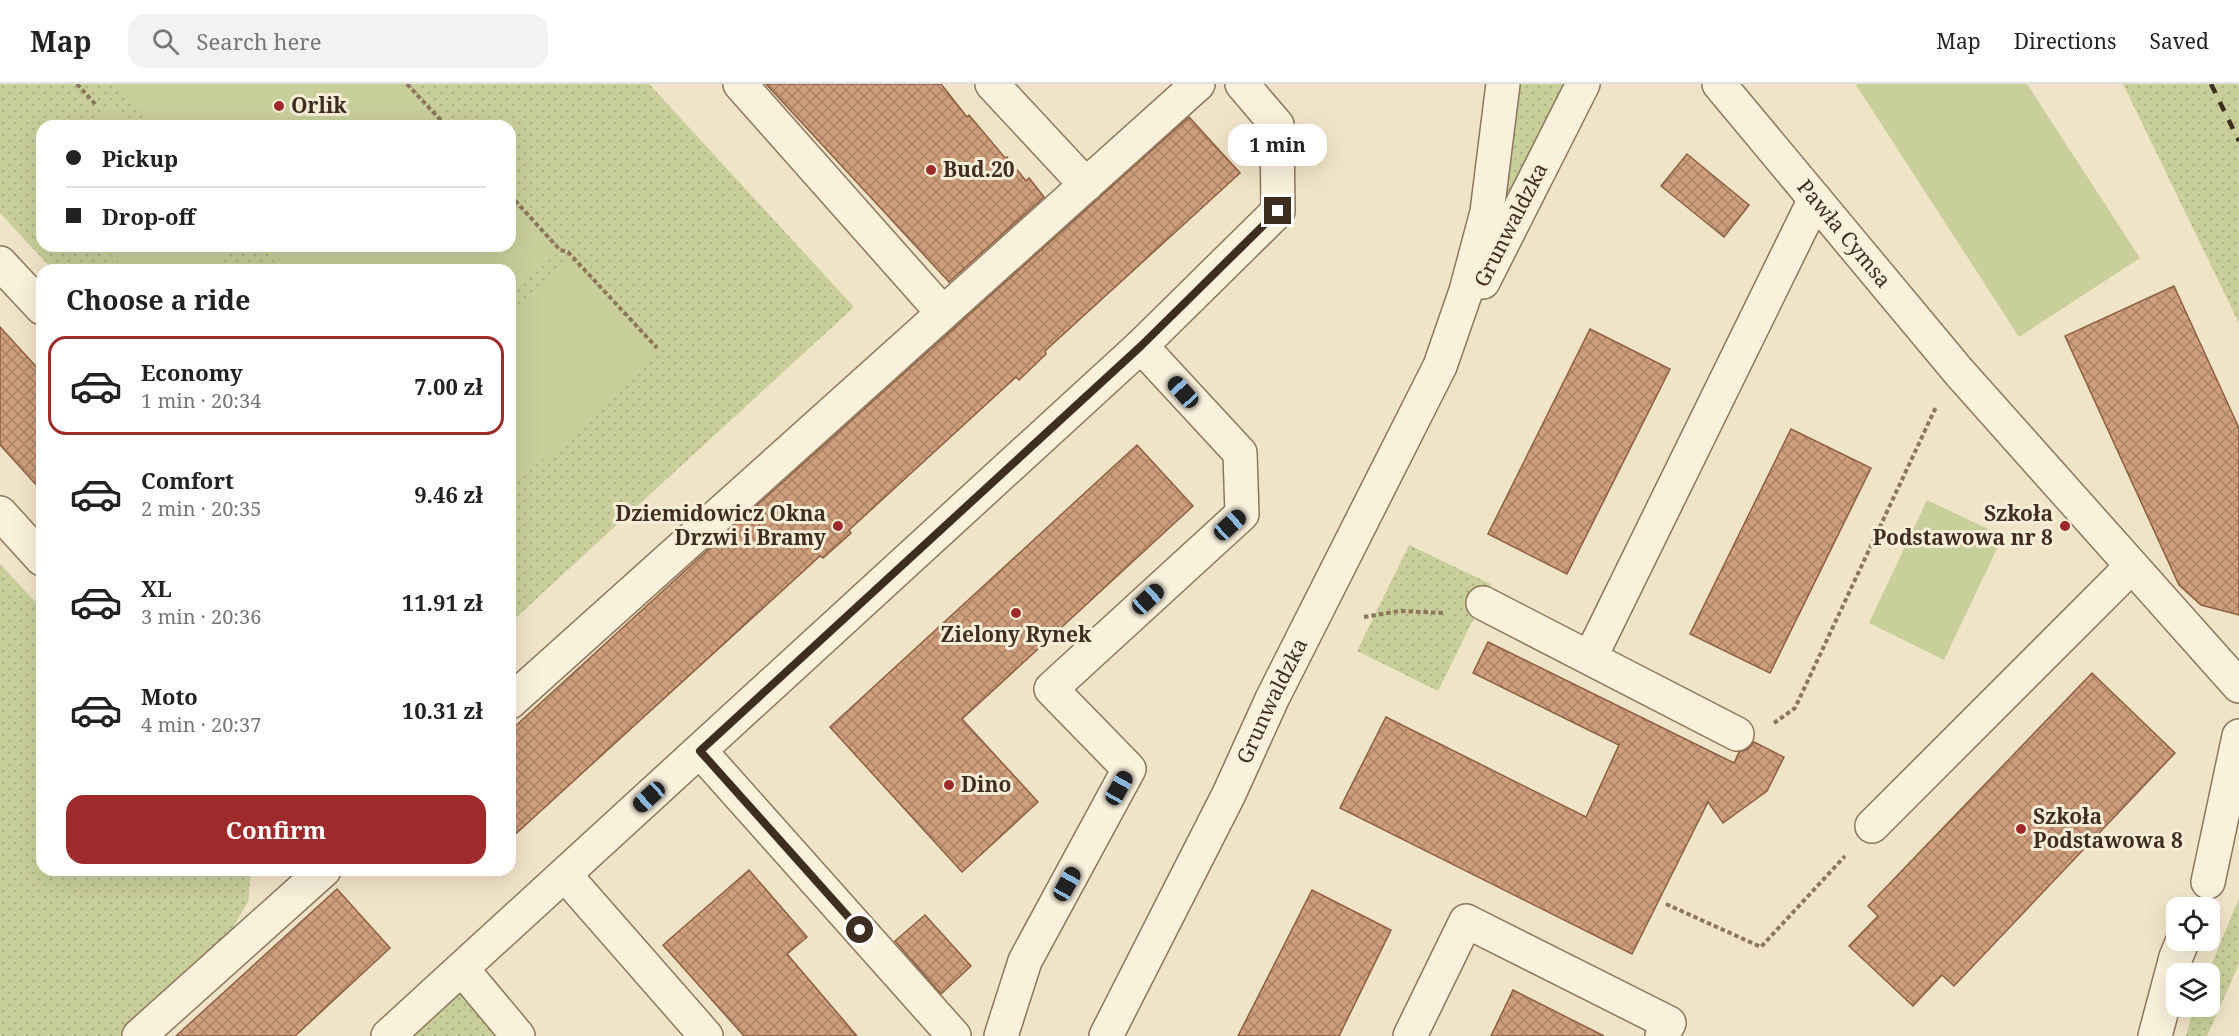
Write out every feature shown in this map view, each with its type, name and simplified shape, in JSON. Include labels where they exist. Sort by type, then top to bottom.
[{"type":"street","points":[[740,84],[943,313]]},
{"type":"street","points":[[992,84],[1086,185]]},
{"type":"street","points":[[516,697],[1198,84]]},
{"type":"street","points":[[388,1036],[1141,346],[1278,211],[1278,125],[1242,84]]},
{"type":"street","name":"Grunwaldzka","points":[[1440,366],[1466,291],[1487,212],[1503,84]]},
{"type":"street","name":"Grunwaldzka","points":[[1106,1036],[1229,794],[1272,699],[1583,84]]},
{"type":"street","name":"Pawła Cymsa","points":[[1719,84],[1964,378],[2235,684]]},
{"type":"street","points":[[1590,658],[1815,199]]},
{"type":"street","points":[[0,263],[36,302]]},
{"type":"street","points":[[1001,1036],[1025,961],[1129,769],[1051,689],[1242,514],[1240,453],[1141,346]]},
{"type":"street","points":[[0,513],[36,552]]},
{"type":"street","points":[[1872,826],[2131,567]]},
{"type":"street","points":[[1483,603],[1737,734]]},
{"type":"street","points":[[2235,684],[2239,725]]},
{"type":"street","points":[[2203,895],[2239,736]]},
{"type":"street","points":[[700,751],[954,1036]]},
{"type":"street","points":[[2203,895],[2239,836]]},
{"type":"street","points":[[564,874],[706,1036]]},
{"type":"street","points":[[139,1036],[317,876]]},
{"type":"street","points":[[1410,1036],[1466,921],[1669,1023],[1662,1036]]},
{"type":"street","points":[[2155,1036],[2178,951]]},
{"type":"street","points":[[462,969],[518,1036]]},
{"type":"path","points":[[77,84],[97,106]]},
{"type":"path","points":[[407,84],[440,120]]},
{"type":"path","points":[[516,202],[560,250],[568,252],[657,348]]},
{"type":"path","points":[[1737,734],[1757,734],[1795,708],[1948,383],[1964,378]]},
{"type":"path","points":[[1364,617],[1400,611],[1454,613],[1483,603]]},
{"type":"path","points":[[1666,904],[1761,947],[1872,826]]},
{"type":"green space","points":[[0,84],[649,84],[854,307],[516,617],[516,264],[47,264],[36,252],[516,252],[516,120],[36,120],[36,252],[0,213]]},
{"type":"green space","name":"Orlik","points":[[118,84],[404,84],[437,120],[146,120],[115,86]]},
{"type":"green space","points":[[1503,84],[1583,84],[1466,291]]},
{"type":"green space","points":[[2027,84],[2140,258],[2019,337],[1856,85]]},
{"type":"green space","points":[[2123,84],[2239,84],[2239,323]]},
{"type":"green space","points":[[112,107],[124,120],[97,120]]},
{"type":"green space","points":[[516,208],[557,253],[516,291],[516,264],[276,264],[266,252],[516,252]]},
{"type":"green space","points":[[108,252],[224,252],[211,264],[120,264]]},
{"type":"green space","points":[[569,259],[656,356],[516,484],[516,307]]},
{"type":"green space","points":[[1927,500],[2003,536],[1944,660],[1869,623]]},
{"type":"green space","points":[[1409,545],[1491,584],[1438,691],[1357,651]]},
{"type":"green space","points":[[0,564],[36,603],[36,876],[250,876],[248,902],[203,978],[139,1036],[0,1036]]},
{"type":"green space","points":[[2239,898],[2239,964],[2220,1007],[2220,963],[2212,963],[2217,951],[2220,951],[2220,944]]},
{"type":"green space","points":[[462,969],[518,1036],[389,1036]]},
{"type":"green space","points":[[2191,1017],[2215,1017],[2207,1036],[2186,1036]]},
{"type":"building","name":"Bud.20","points":[[766,84],[941,84],[967,117],[969,115],[1026,181],[1029,178],[1044,197],[949,282]]},
{"type":"building","points":[[1189,117],[1240,173],[1045,351],[1046,354],[1019,380],[1016,377],[849,530],[851,533],[823,558],[820,556],[516,834],[516,726],[736,524]]},
{"type":"building","points":[[1687,154],[1749,205],[1724,237],[1661,186]]},
{"type":"building","points":[[2174,286],[2239,428],[2239,615],[2201,605],[2179,585],[2065,336]]},
{"type":"building","points":[[0,327],[36,366],[36,484],[0,445]]},
{"type":"building","points":[[1590,329],[1670,369],[1567,574],[1488,534]]},
{"type":"building","points":[[1791,429],[1871,468],[1770,673],[1690,634]]},
{"type":"building","name":"Zielony Rynek","points":[[1137,445],[1193,506],[962,719],[1038,802],[962,872],[830,727]]},
{"type":"building","points":[[1488,642],[1734,763],[1739,752],[1748,749],[1754,742],[1784,757],[1767,791],[1723,823],[1708,802],[1632,954],[1340,808],[1386,717],[1586,817],[1619,745],[1473,673]]},
{"type":"building","name":"Szkoła Podstawowa 8","points":[[2092,673],[2175,753],[1954,986],[1942,975],[1913,1006],[1849,946],[1878,916],[1868,906]]},
{"type":"building","points":[[749,870],[807,937],[787,954],[857,1036],[744,1036],[663,945]]},
{"type":"building","points":[[337,889],[390,948],[295,1036],[176,1036]]},
{"type":"building","points":[[1312,890],[1391,930],[1339,1036],[1238,1036]]},
{"type":"building","points":[[925,915],[971,966],[941,994],[895,941]]},
{"type":"building","points":[[1513,990],[1604,1036],[1491,1036]]},
{"type":"railway","points":[[2211,84],[2239,141]]},
{"type":"place","name":"Orlik","points":[[279,106]]},
{"type":"place","name":"Bud.20","points":[[931,170]]},
{"type":"place","name":"Dziemidowicz Okna Drzwi i Bramy","points":[[838,526]]},
{"type":"place","name":"Szkoła Podstawowa nr 8","points":[[2065,526]]},
{"type":"place","name":"Zielony Rynek","points":[[1016,613]]},
{"type":"place","name":"Dino","points":[[949,785]]},
{"type":"place","name":"Szkoła Podstawowa 8","points":[[2021,829]]},
{"type":"route","points":[[860,930],[700,751],[1141,346],[1278,211]]}]
